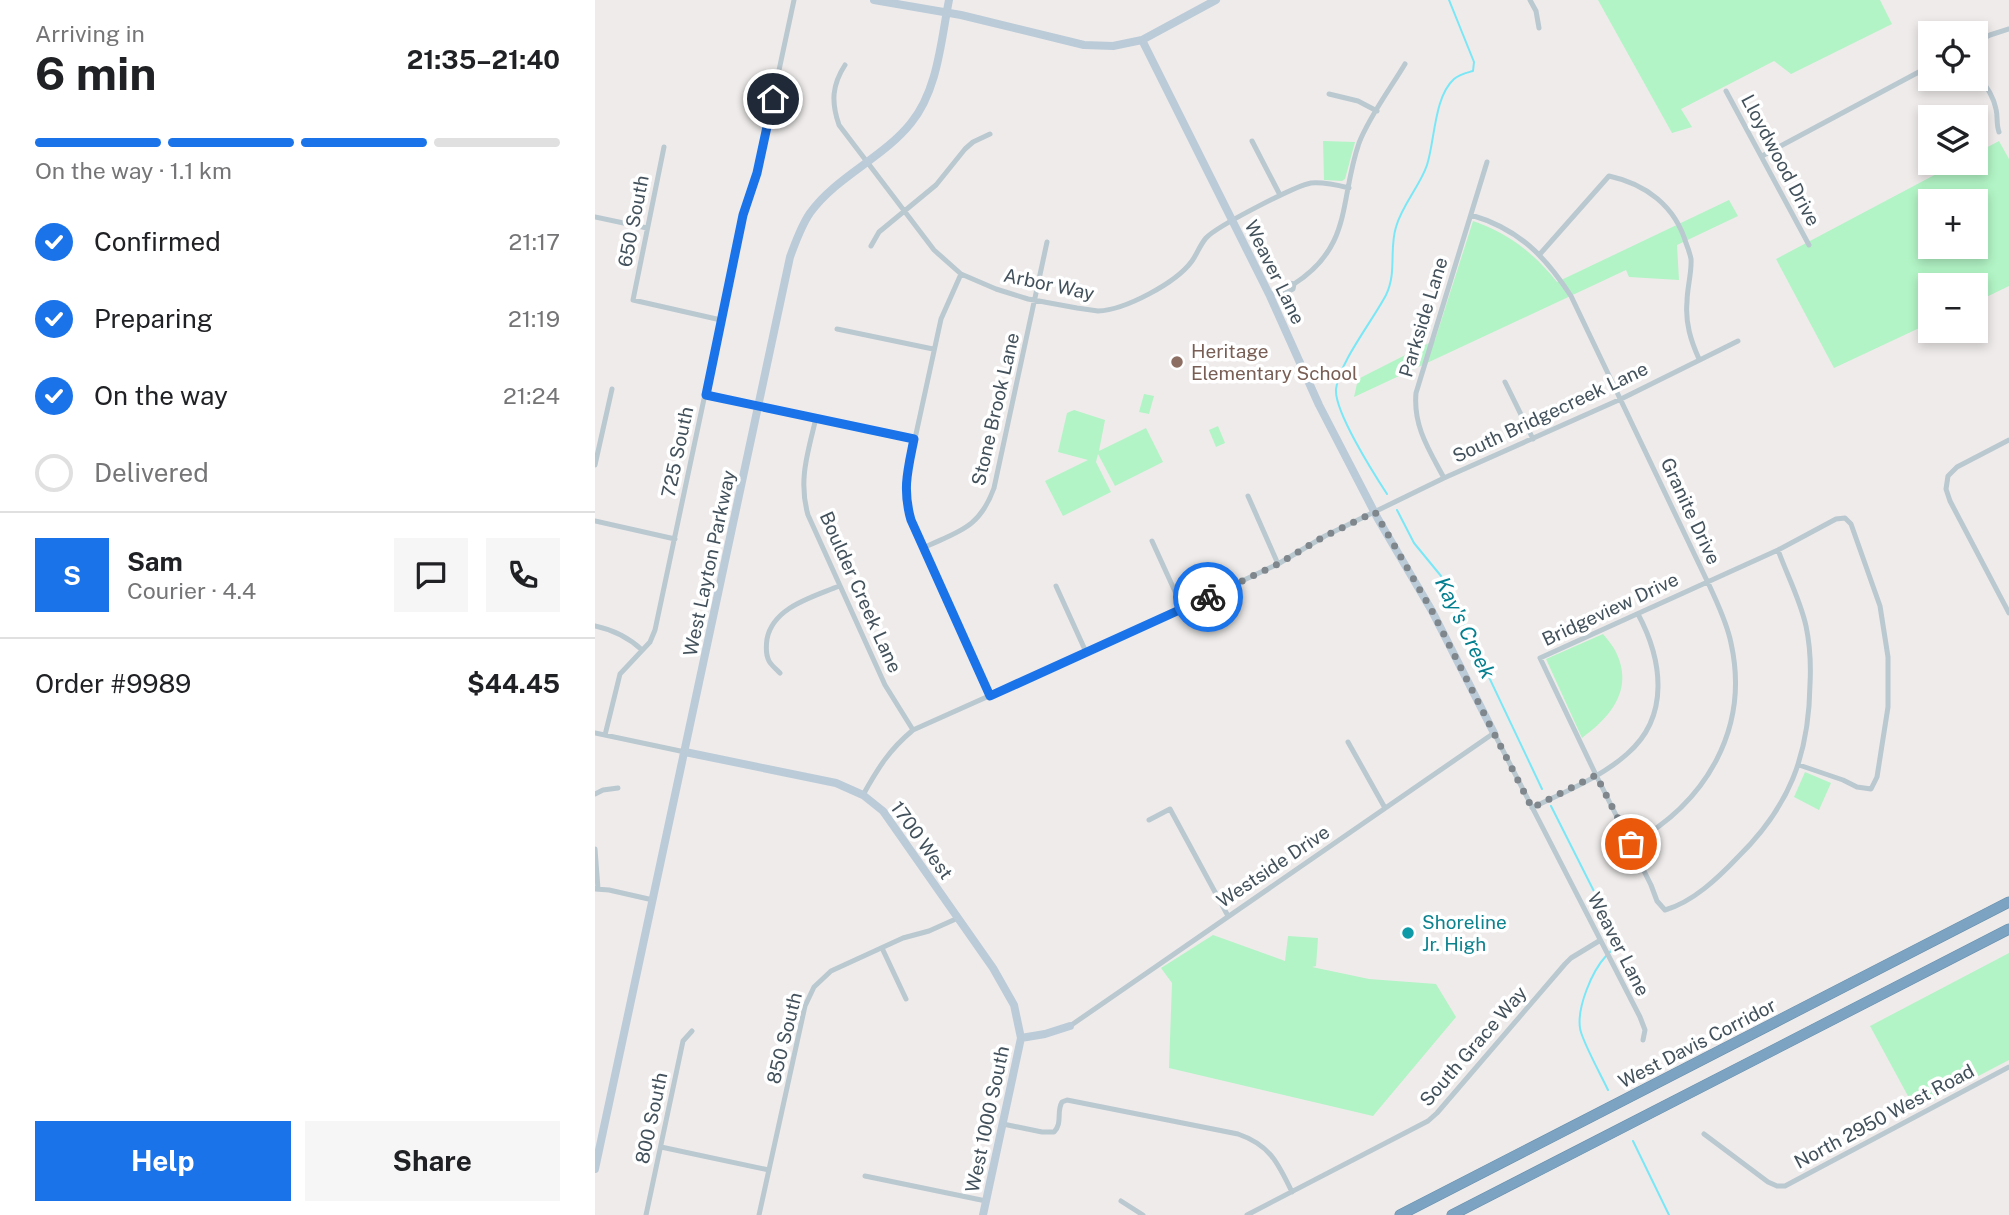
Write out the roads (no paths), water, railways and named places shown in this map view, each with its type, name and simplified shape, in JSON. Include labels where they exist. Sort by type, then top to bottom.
[{"type":"highway","name":"West Davis Corridor","points":[[1400,1215],[2009,902]]},
{"type":"highway","points":[[1453,1215],[2009,929]]},
{"type":"main road","points":[[874,0],[946,13],[1084,45],[1113,46],[1142,40],[1216,0]]},
{"type":"main road","name":"West Layton Parkway","points":[[595,1169],[790,257],[799,231],[812,211],[828,194],[899,137],[913,121],[924,103],[934,77],[949,0]]},
{"type":"main road","name":"Weaver Lane","points":[[1142,40],[1233,221],[1274,294],[1317,400],[1375,512],[1432,611],[1494,733]]},
{"type":"main road","name":"1700 West","points":[[685,752],[836,783],[863,794],[874,802],[896,827],[1008,991],[1021,1038]]},
{"type":"main road","name":"West 1000 South","points":[[983,1215],[1021,1038],[1070,1026]]},
{"type":"street","name":"725 South","points":[[605,735],[621,674],[650,642],[656,629],[743,215],[757,173],[794,0]]},
{"type":"street","points":[[1530,0],[1536,11],[1539,28]]},
{"type":"street","points":[[1988,36],[2009,29]]},
{"type":"street","points":[[1274,294],[1282,286],[1294,284],[1308,275],[1321,263],[1332,246],[1339,230],[1365,130],[1405,64]]},
{"type":"street","name":"Arbor Way","points":[[845,65],[833,92],[834,110],[839,124],[934,250],[961,274],[996,289],[1035,300],[1098,311],[1124,305],[1170,282],[1192,261],[1205,239],[1216,230],[1280,195],[1312,183],[1349,188]]},
{"type":"street","points":[[1762,156],[1918,72]]},
{"type":"street","points":[[1988,88],[1997,113],[1999,132]]},
{"type":"street","name":"Lloydwood Drive","points":[[1726,91],[1809,245]]},
{"type":"street","points":[[1329,94],[1347,97],[1377,111]]},
{"type":"street","points":[[871,246],[879,232],[936,185],[965,149],[990,134]]},
{"type":"street","points":[[1252,141],[1280,195]]},
{"type":"street","name":"650 South","points":[[664,147],[633,300],[721,320]]},
{"type":"street","name":"Parkside Lane","points":[[1444,478],[1421,436],[1415,407],[1416,393],[1487,162]]},
{"type":"street","points":[[1540,254],[1609,176],[1626,179],[1644,189],[1659,200],[1681,225],[1691,258],[1687,321],[1699,359]]},
{"type":"street","name":"Granite Drive","points":[[1471,215],[1494,222],[1540,254],[1571,296],[1707,582],[1731,642],[1735,693],[1722,750],[1710,773],[1678,811],[1655,830],[1631,844]]},
{"type":"street","points":[[595,217],[647,228]]},
{"type":"street","name":"Stone Brook Lane","points":[[923,548],[965,528],[977,520],[988,505],[994,488],[1047,242]]},
{"type":"street","points":[[1691,258],[1700,258]]},
{"type":"street","points":[[961,274],[945,306],[933,349],[906,480],[906,503],[923,548],[990,696]]},
{"type":"street","points":[[837,329],[933,349]]},
{"type":"street","name":"South Bridgecreek Lane","points":[[863,794],[883,760],[896,744],[913,730],[1183,609],[1278,564],[1325,536],[1444,478],[1621,399],[1738,341]]},
{"type":"street","points":[[1505,382],[1533,439]]},
{"type":"street","points":[[595,466],[611,389]]},
{"type":"street","points":[[706,395],[914,439]]},
{"type":"street","name":"Boulder Creek Lane","points":[[816,418],[803,478],[803,498],[808,515],[885,685],[913,730]]},
{"type":"street","points":[[2009,440],[1957,467],[1948,476],[1946,489],[2009,613]]},
{"type":"street","points":[[1248,496],[1278,564]]},
{"type":"street","name":"Bridgeview Drive","points":[[1596,775],[1541,658],[1778,550],[1836,519],[1845,518],[1851,524],[1880,606],[1888,657],[1888,707],[1877,777],[1871,789],[1857,787],[1800,765]]},
{"type":"street","points":[[595,521],[675,539]]},
{"type":"street","points":[[1152,541],[1183,609]]},
{"type":"street","points":[[1596,775],[1657,901],[1665,910],[1690,898],[1724,872],[1748,848],[1787,794],[1800,765],[1807,733],[1811,661],[1805,625],[1778,550]]},
{"type":"street","points":[[780,673],[769,661],[766,647],[768,634],[775,621],[789,609],[839,586]]},
{"type":"street","points":[[1056,586],[1086,652]]},
{"type":"street","points":[[1532,808],[1596,775],[1628,753],[1650,723],[1659,685],[1657,662],[1638,614]]},
{"type":"street","points":[[595,626],[618,632],[642,650]]},
{"type":"street","name":"1700 West","points":[[595,733],[685,752]]},
{"type":"street","name":"Weaver Lane","points":[[1494,733],[1645,1030],[1643,1040]]},
{"type":"street","name":"Westside Drive","points":[[1070,1026],[1494,733]]},
{"type":"street","points":[[1348,743],[1385,808]]},
{"type":"street","points":[[595,793],[618,788]]},
{"type":"street","points":[[1149,820],[1170,809],[1228,916]]},
{"type":"street","points":[[595,849],[596,889],[653,900]]},
{"type":"street","name":"850 South","points":[[759,1215],[810,993],[831,971],[903,938],[929,931],[958,918]]},
{"type":"street","name":"South Grace Way","points":[[1247,1215],[1433,1118],[1565,964],[1571,958],[1601,944]]},
{"type":"street","points":[[882,948],[905,999]]},
{"type":"street","name":"800 South","points":[[646,1215],[683,1041],[692,1031]]},
{"type":"street","name":"North 2950 West Road","points":[[1704,1134],[1768,1182],[1785,1186],[2009,1067]]},
{"type":"street","points":[[1003,1124],[1054,1132],[1059,1123],[1059,1107],[1067,1100],[1238,1134],[1263,1145],[1274,1158],[1292,1192]]},
{"type":"street","points":[[661,1147],[769,1170]]},
{"type":"street","points":[[865,1176],[986,1201]]},
{"type":"street","points":[[1121,1201],[1143,1215]]},
{"type":"waterway","name":"Kay's Creek","points":[[1387,494],[1348,427],[1341,412],[1336,389],[1343,367],[1389,287],[1396,227],[1427,165],[1442,97],[1454,79],[1473,71],[1474,62],[1449,0]]},
{"type":"waterway","name":"Kay's Creek","points":[[1397,510],[1414,543],[1441,576],[1542,789]]},
{"type":"waterway","name":"Kay's Creek","points":[[1551,806],[1614,931],[1616,942],[1610,952]]},
{"type":"waterway","name":"Kay's Creek","points":[[1606,956],[1587,990],[1581,1010],[1580,1028],[1608,1090]]},
{"type":"waterway","name":"Kay's Creek","points":[[1633,1141],[1669,1215]]},
{"type":"place","name":"Heritage Elementary School","points":[[1177,362]]},
{"type":"place","name":"Shoreline Jr. High","points":[[1408,933]]}]
